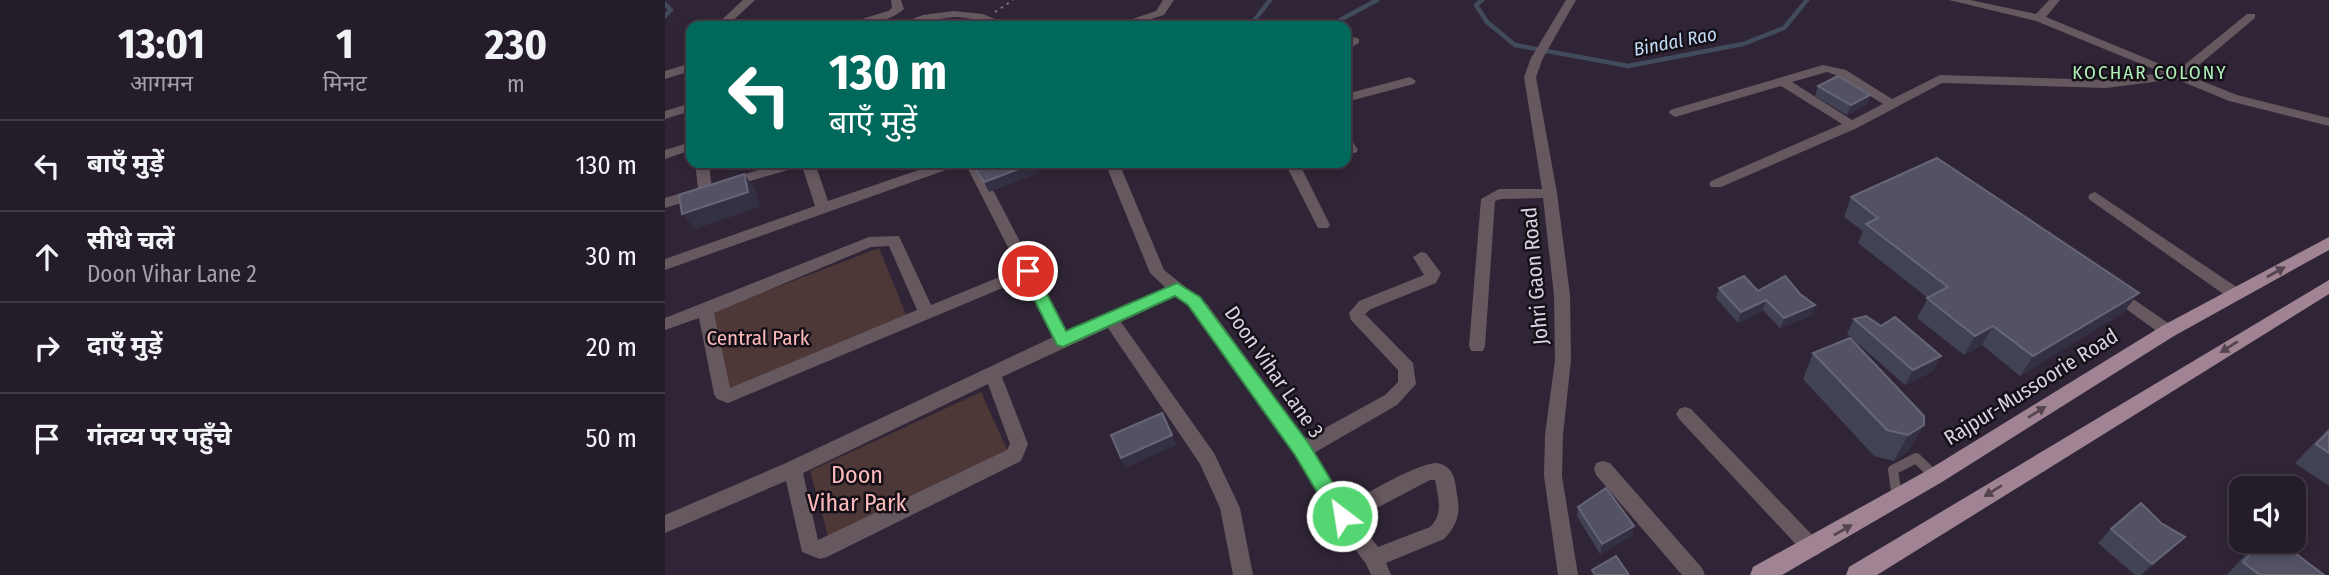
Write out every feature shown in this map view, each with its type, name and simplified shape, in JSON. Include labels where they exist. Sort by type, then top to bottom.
[{"type":"main road","name":"Rajpur-Mussoorie Road","points":[[1761,575],[1935,476],[2168,331],[2329,243]]},
{"type":"main road","points":[[1857,575],[2327,289]]},
{"type":"street","points":[[727,21],[750,0]]},
{"type":"street","points":[[863,21],[892,13],[898,9],[895,0]]},
{"type":"street","points":[[1134,21],[1160,13],[1169,0]]},
{"type":"street","name":"Johri Gaon Road","points":[[1568,575],[1553,476],[1554,435],[1563,360],[1562,295],[1550,193],[1530,77],[1540,53],[1571,0]]},
{"type":"street","points":[[1954,0],[2005,5],[2244,102],[2329,122]]},
{"type":"street","points":[[2039,19],[2055,0]]},
{"type":"street","points":[[918,21],[950,12],[966,13],[993,21]]},
{"type":"street","points":[[892,13],[897,21]]},
{"type":"street","points":[[1716,184],[1852,125],[1940,79],[2090,84],[2128,83],[2179,75],[2251,16]]},
{"type":"street","points":[[665,75],[686,67]]},
{"type":"street","points":[[1675,113],[1819,69],[1831,68],[1892,104]]},
{"type":"street","points":[[1351,97],[1410,80]]},
{"type":"street","points":[[1782,82],[1852,125]]},
{"type":"street","points":[[665,115],[686,109]]},
{"type":"street","points":[[665,155],[686,148]]},
{"type":"street","points":[[703,168],[705,191]]},
{"type":"street","points":[[665,203],[781,168]]},
{"type":"street","points":[[811,168],[823,208]]},
{"type":"street","points":[[665,265],[938,168]]},
{"type":"street","points":[[975,168],[1063,340]]},
{"type":"street","name":"Doon Vihar Lane 3","points":[[1115,168],[1154,267],[1201,308],[1302,450],[1342,516],[1377,566]]},
{"type":"street","points":[[1295,168],[1323,225]]},
{"type":"street","points":[[1477,346],[1488,199],[1499,194],[1550,193]]},
{"type":"street","points":[[2095,197],[2235,294]]},
{"type":"street","points":[[665,324],[869,242],[888,239],[894,240],[927,314]]},
{"type":"street","points":[[1302,450],[1391,400],[1407,384],[1407,368],[1357,313],[1365,304],[1430,279],[1433,273],[1421,257]]},
{"type":"street","points":[[705,310],[723,394],[728,396],[1028,271]]},
{"type":"street","points":[[2102,282],[2168,331]]},
{"type":"street","points":[[665,524],[793,470],[1063,340],[1177,289]]},
{"type":"street","points":[[1111,320],[1188,429],[1213,470],[1230,508],[1243,575]]},
{"type":"street","points":[[793,470],[809,545],[820,550],[1014,455],[1019,444],[993,374]]},
{"type":"street","points":[[1685,414],[1812,548]]},
{"type":"street","points":[[1603,468],[1695,575]]},
{"type":"street","points":[[1342,516],[1427,472],[1437,471],[1444,475],[1450,516],[1445,527],[1377,566]]},
{"type":"path","points":[[988,19],[997,9],[1013,0]]},
{"type":"green space","name":"Central Park","points":[[879,248],[908,319],[726,394],[709,313]]},
{"type":"green space","name":"Doon Vihar Park","points":[[981,392],[1009,454],[830,543],[810,471]]},
{"type":"building","points":[[1838,76],[1870,95],[1851,105],[1818,86]]},
{"type":"building","points":[[1937,158],[2139,293],[2033,356],[1993,326],[1975,336],[1927,298],[1948,287],[1866,224],[1878,218],[1851,197]]},
{"type":"building","points":[[982,168],[1021,168],[984,182],[976,170]]},
{"type":"building","points":[[744,174],[748,192],[682,214],[679,195]]},
{"type":"building","points":[[1744,276],[1758,291],[1785,276],[1800,294],[1815,305],[1784,318],[1766,300],[1741,312],[1719,288]]},
{"type":"building","points":[[1866,316],[1881,326],[1895,317],[1941,356],[1913,370],[1854,319]]},
{"type":"building","points":[[1850,338],[1924,416],[1924,425],[1908,435],[1887,430],[1813,353]]},
{"type":"building","points":[[1162,413],[1172,435],[1121,458],[1111,435]]},
{"type":"building","points":[[2329,431],[2329,453],[2316,444]]},
{"type":"building","points":[[1606,488],[1634,526],[1602,544],[1578,507]]},
{"type":"building","points":[[2141,503],[2161,523],[2185,537],[2152,564],[2111,529]]},
{"type":"building","points":[[2251,553],[2295,553],[2324,575],[2260,575],[2243,562]]},
{"type":"building","points":[[1616,556],[1629,575],[1595,575],[1592,570]]},
{"type":"waterway","name":"Bindal Rao","points":[[1254,21],[1270,0]]},
{"type":"waterway","name":"Bindal Rao","points":[[1338,21],[1377,0]]},
{"type":"waterway","name":"Bindal Rao","points":[[1482,0],[1476,5],[1487,22],[1515,45],[1628,66],[1743,44],[1784,28],[1807,0]]},
{"type":"waterway","name":"Bindal Rao","points":[[665,4],[671,10],[665,16]]},
{"type":"district","name":"KOCHAR COLONY","points":[[2150,72]]},
{"type":"route","points":[[1028,271],[1063,340],[1177,289],[1194,301],[1302,450],[1342,516]]}]
